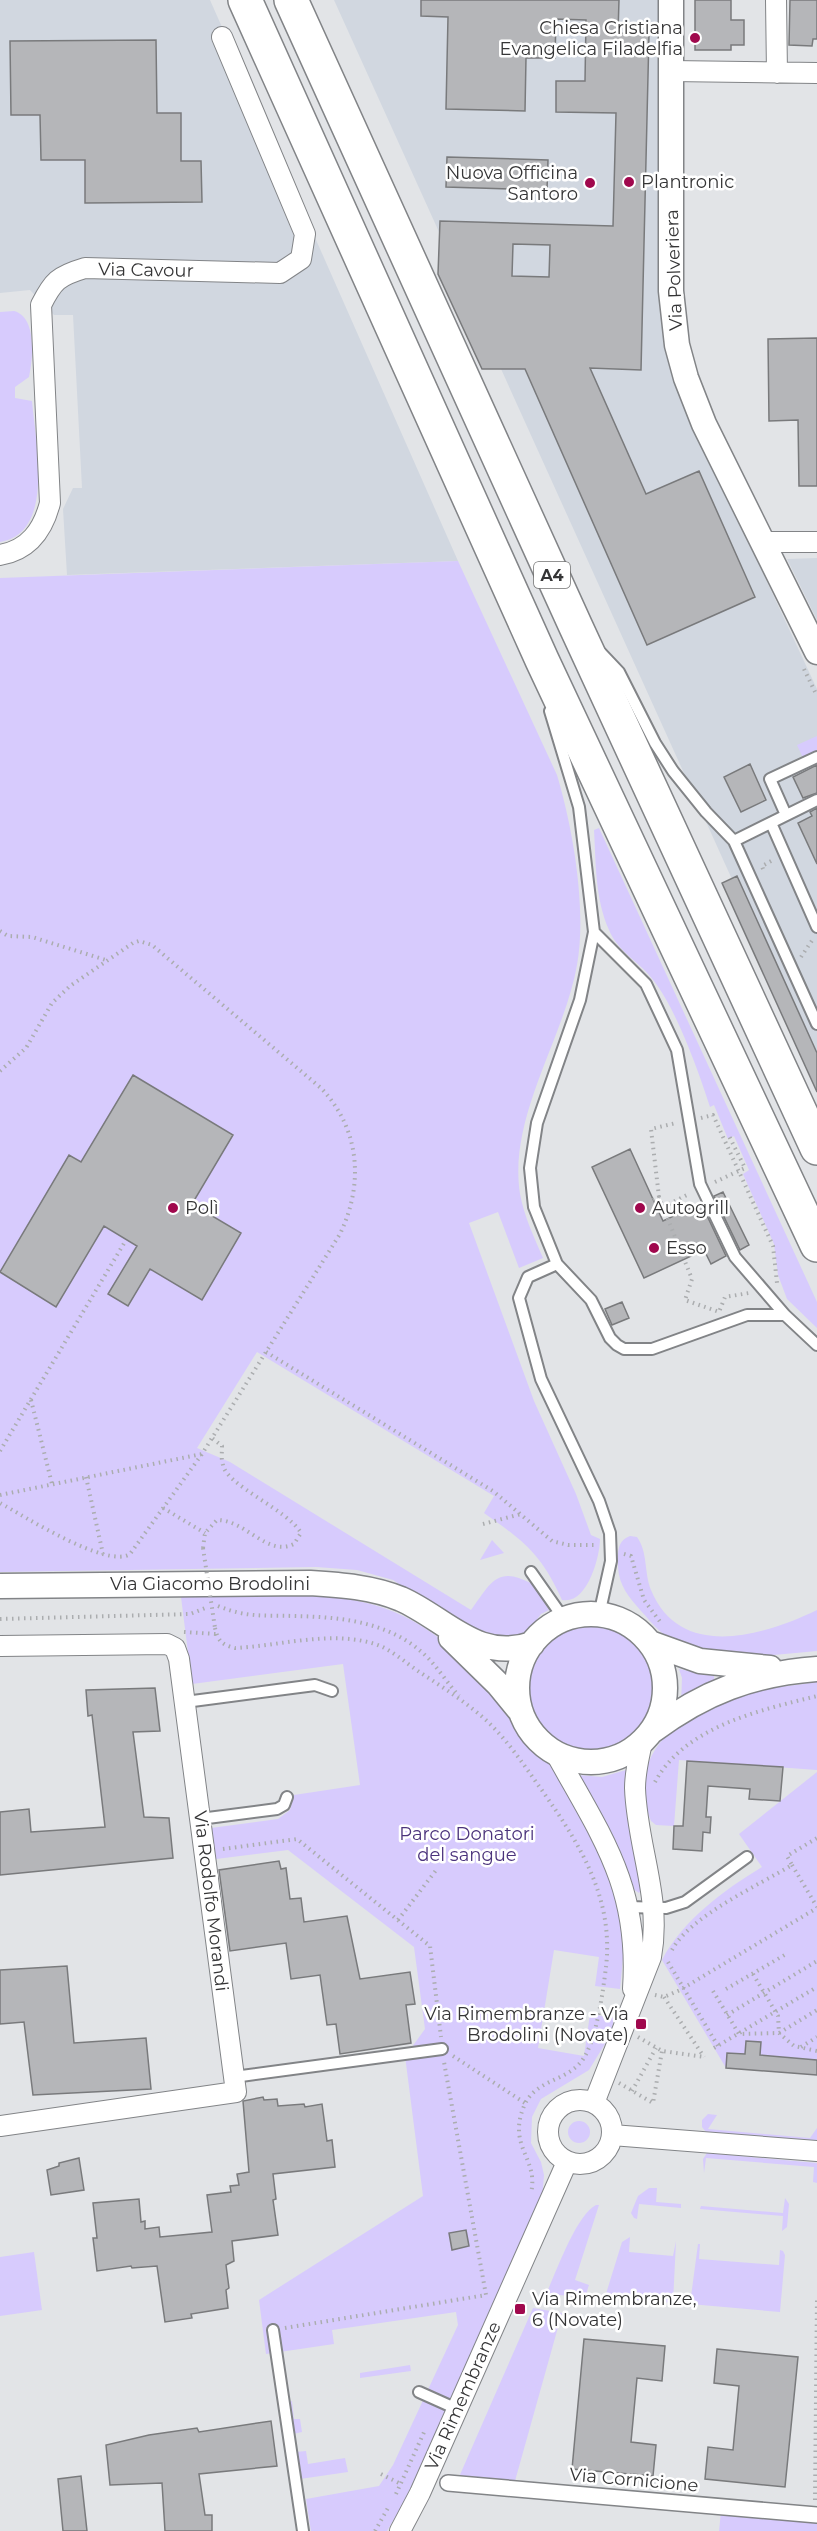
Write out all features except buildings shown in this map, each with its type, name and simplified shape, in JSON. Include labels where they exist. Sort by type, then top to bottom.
[{"type":"highway","name":"A4","points":[[245,0],[543,660],[817,1245]]},
{"type":"highway","name":"A4","points":[[291,0],[576,627],[817,1148]]},
{"type":"street","name":"Via Polveriera","points":[[671,0],[671,291],[677,345],[686,378],[704,424],[817,652]]},
{"type":"street","points":[[776,0],[777,73]]},
{"type":"street","name":"Via Cavour","points":[[0,555],[20,549],[33,539],[44,522],[50,503],[41,305],[52,285],[65,274],[84,268],[280,273],[301,259],[305,234],[222,37]]},
{"type":"street","points":[[671,71],[817,74]]},
{"type":"street","points":[[763,542],[817,542]]},
{"type":"street","name":"Via Giacomo Brodolini","points":[[0,1586],[310,1583],[371,1590],[416,1606],[476,1644],[508,1649],[532,1644]]},
{"type":"street","name":"Via Giacomo Brodolini","points":[[416,1606],[490,1676],[521,1712]]},
{"type":"street","points":[[581,1615],[599,1615],[656,1634],[700,1661],[806,1670],[752,1679],[720,1690],[681,1709],[627,1753],[610,1760],[592,1763],[574,1761],[556,1754],[533,1734],[521,1712],[517,1695],[518,1677],[523,1659],[532,1644],[552,1626],[564,1619],[581,1615]]},
{"type":"street","points":[[594,2103],[642,1996],[655,1932],[655,1907],[636,1803],[636,1768],[646,1737],[662,1710],[665,1685],[656,1634]]},
{"type":"street","name":"Via Rodolfo Morandi","points":[[0,1646],[166,1644],[174,1648],[179,1659],[234,2077]]},
{"type":"street","points":[[556,1754],[609,1849],[623,1882],[642,1996]]},
{"type":"street","points":[[0,2126],[236,2092],[234,2077]]},
{"type":"street","points":[[573,2100],[594,2103],[608,2117],[612,2135],[606,2150],[595,2160],[581,2164],[567,2162],[559,2157],[549,2142],[548,2123],[558,2108],[573,2100]]},
{"type":"street","points":[[612,2135],[817,2151]]},
{"type":"street","name":"Via Rimembranze","points":[[400,2531],[567,2162]]},
{"type":"street","name":"Via Cornicione","points":[[448,2483],[816,2515]]},
{"type":"lane","points":[[576,627],[620,672],[661,753],[706,812],[734,841],[817,1024]]},
{"type":"lane","points":[[543,660],[551,715],[579,807],[594,932],[583,989],[537,1123],[532,1147],[530,1178],[534,1207],[557,1264],[591,1300],[610,1338],[624,1349],[652,1349],[747,1315],[785,1315]]},
{"type":"lane","points":[[786,815],[770,779],[817,757]]},
{"type":"lane","points":[[734,841],[817,800]]},
{"type":"lane","points":[[771,823],[817,927]]},
{"type":"lane","points":[[594,932],[651,991],[677,1050],[700,1184],[735,1257],[785,1315],[817,1345]]},
{"type":"lane","points":[[557,1264],[528,1277],[519,1298],[541,1379],[599,1501],[610,1533],[610,1561],[599,1615]]},
{"type":"lane","points":[[531,1572],[564,1619]]},
{"type":"lane","points":[[185,1702],[315,1685],[332,1691]]},
{"type":"lane","points":[[200,1819],[277,1809],[284,1805],[287,1797]]},
{"type":"lane","points":[[628,1907],[666,1908],[685,1902],[747,1857]]},
{"type":"lane","points":[[234,2077],[442,2049]]},
{"type":"lane","points":[[273,2330],[303,2531]]},
{"type":"lane","points":[[419,2392],[457,2409]]},
{"type":"path","points":[[766,876],[762,866],[785,854]]},
{"type":"path","points":[[0,931],[8,936],[32,937],[107,961]]},
{"type":"path","points":[[789,963],[800,958],[817,934]]},
{"type":"path","points":[[0,1071],[26,1048],[52,1003],[70,986],[139,941],[152,945],[322,1089],[343,1115],[357,1161],[350,1214],[340,1234],[202,1454],[130,1554],[124,1558],[103,1554],[73,1542],[0,1503]]},
{"type":"path","points":[[796,948],[800,958]]},
{"type":"path","points":[[729,1136],[745,1168]]},
{"type":"path","points":[[0,1451],[126,1240]]},
{"type":"path","points":[[266,1352],[493,1491],[552,1541],[600,1546]]},
{"type":"path","points":[[31,1400],[52,1484]]},
{"type":"path","points":[[212,1438],[222,1446],[223,1466],[231,1478],[293,1522],[301,1533],[294,1544],[278,1547],[265,1543],[242,1526],[229,1520],[217,1520],[205,1533],[203,1548],[216,1634],[225,1646],[235,1648],[334,1639],[366,1641],[378,1645],[463,1702],[488,1722],[512,1748],[586,1856],[598,1884],[605,1916],[606,1965],[585,2056],[575,2068],[549,2080],[532,2093],[525,2103],[518,2136],[533,2176],[529,2201]]},
{"type":"path","points":[[0,1495],[202,1454]]},
{"type":"path","points":[[86,1477],[103,1554]]},
{"type":"path","points":[[163,1508],[205,1533]]},
{"type":"path","points":[[483,1524],[522,1514]]},
{"type":"path","points":[[618,1552],[631,1557],[656,1634]]},
{"type":"path","points":[[0,1619],[190,1614],[204,1607],[218,1606],[237,1615],[345,1619],[365,1623],[399,1636],[430,1660],[463,1702]]},
{"type":"path","points":[[178,1632],[216,1634]]},
{"type":"path","points":[[666,1766],[699,1738],[729,1723],[817,1696]]},
{"type":"path","points":[[642,1996],[664,1997],[683,1988],[817,1907],[787,1856],[817,1838]]},
{"type":"path","points":[[205,1852],[297,1839],[430,1946],[442,2049],[486,2295]]},
{"type":"path","points":[[792,1865],[698,1921],[677,1942],[667,1960],[716,2047],[817,1988]]},
{"type":"path","points":[[398,1920],[437,1869]]},
{"type":"path","points":[[726,1989],[788,1953]]},
{"type":"path","points":[[727,2015],[817,1961]]},
{"type":"path","points":[[753,1974],[776,2012],[779,2033],[794,2046],[817,2050]]},
{"type":"path","points":[[713,1991],[739,2034]]},
{"type":"path","points":[[635,2035],[662,2051],[705,2057],[664,1997]]},
{"type":"path","points":[[739,2034],[779,2033],[817,2010]]},
{"type":"path","points":[[800,2047],[817,2037]]},
{"type":"path","points":[[632,2091],[656,2048]]},
{"type":"path","points":[[442,2049],[525,2103]]},
{"type":"path","points":[[617,2082],[653,2103],[662,2051]]},
{"type":"path","points":[[482,2302],[490,2285]]},
{"type":"path","points":[[273,2330],[486,2295]]},
{"type":"path","points":[[816,2515],[817,2297]]},
{"type":"path","points":[[394,2497],[438,2400]]},
{"type":"path","points":[[381,2474],[410,2488]]},
{"type":"path","points":[[375,2531],[389,2506]]},
{"type":"shaded area","points":[[0,0],[210,0],[458,561],[67,575],[63,509],[73,488],[82,488],[73,315],[54,315],[30,290],[0,293]]},
{"type":"shaded area","points":[[334,0],[664,0],[659,295],[681,397],[817,689],[817,1067]]},
{"type":"shaded area","points":[[817,558],[817,620],[787,559]]},
{"type":"green space","points":[[14,311],[27,321],[32,339],[29,377],[15,387],[15,398],[32,401],[38,483],[36,504],[29,522],[18,535],[0,542],[0,312]]},
{"type":"green space","points":[[458,561],[557,775],[577,869],[580,919],[580,943],[570,993],[529,1107],[518,1165],[522,1202],[543,1258],[519,1268],[498,1212],[469,1223],[534,1401],[576,1494],[591,1535],[600,1539],[595,1568],[585,1588],[578,1595],[571,1600],[562,1600],[555,1584],[539,1560],[521,1541],[484,1513],[494,1496],[257,1352],[197,1448],[230,1462],[471,1610],[490,1585],[503,1577],[511,1576],[534,1585],[549,1610],[541,1614],[530,1629],[517,1639],[504,1643],[454,1620],[393,1580],[357,1570],[316,1567],[0,1572],[0,578]]},
{"type":"green space","points":[[817,736],[817,752],[803,758],[797,745]]},
{"type":"green space","points":[[599,828],[817,1302],[817,1328],[787,1299],[778,1275],[774,1244],[743,1174],[749,1170],[734,1136],[728,1139],[714,1105],[710,1107],[693,1059],[670,1008],[654,981],[618,945],[609,930],[601,906],[597,881],[594,830]]},
{"type":"green space","points":[[630,1536],[637,1537],[640,1543],[651,1590],[665,1613],[682,1627],[703,1635],[750,1634],[773,1628],[817,1610],[817,1651],[730,1655],[695,1650],[674,1641],[649,1620],[625,1591],[619,1574],[618,1557],[622,1541]]},
{"type":"green space","points":[[492,1540],[504,1553],[480,1560]]},
{"type":"green space","name":"Parco Donatori del sangue","points":[[319,1596],[370,1604],[395,1612],[444,1642],[477,1672],[521,1735],[550,1761],[615,1878],[624,1947],[620,1989],[595,1986],[599,1957],[554,1950],[538,2048],[584,2056],[590,2014],[614,2018],[611,2034],[589,2070],[541,2099],[532,2117],[531,2143],[541,2162],[544,2175],[542,2199],[404,2502],[387,2531],[311,2531],[306,2499],[379,2486],[393,2465],[458,2325],[456,2312],[332,2330],[334,2344],[266,2354],[259,2300],[423,2196],[404,2048],[412,2047],[425,2029],[414,1947],[288,1850],[216,1859],[211,1828],[278,1819],[290,1810],[294,1795],[360,1785],[343,1664],[192,1684],[181,1597]]},
{"type":"green space","points":[[591,1626],[615,1630],[635,1644],[649,1664],[653,1688],[649,1712],[635,1732],[615,1746],[591,1750],[567,1746],[547,1732],[533,1712],[529,1688],[533,1664],[547,1644],[567,1630]]},
{"type":"green space","points":[[679,1669],[714,1676],[715,1688],[681,1704],[682,1678]]},
{"type":"green space","points":[[817,1682],[817,1770],[679,1760],[674,1826],[656,1825],[651,1821],[645,1796],[645,1774],[653,1754],[665,1737],[681,1723],[701,1710],[744,1693]]},
{"type":"green space","points":[[626,1770],[626,1806],[643,1888],[639,1893],[633,1889],[617,1844],[578,1775],[602,1777]]},
{"type":"green space","points":[[817,1772],[817,2075],[726,2068],[662,1960],[671,1945],[693,1919],[719,1896],[762,1867],[739,1834]]},
{"type":"green space","points":[[708,2114],[717,2115],[708,2129],[810,2138],[817,2128],[817,2142],[706,2132],[702,2127],[702,2120]]},
{"type":"green space","points":[[579,2121],[587,2124],[590,2132],[587,2140],[579,2143],[571,2140],[568,2132],[571,2124]]},
{"type":"green space","points":[[707,2153],[817,2163],[817,2183],[813,2182],[814,2167],[706,2158],[704,2173],[703,2159]]},
{"type":"green space","points":[[649,2188],[657,2188],[656,2202],[681,2204],[681,2208],[639,2204],[637,2219],[634,2218],[631,2213],[638,2196]]},
{"type":"green space","points":[[785,2198],[789,2204],[787,2227],[782,2231],[783,2216],[700,2209],[701,2206],[783,2213]]},
{"type":"green space","points":[[596,2205],[599,2205],[575,2280],[589,2285],[585,2297],[546,2294],[574,2232],[581,2220]]},
{"type":"green space","points":[[630,2237],[629,2252],[673,2256],[676,2241],[673,2303],[605,2297],[622,2242]]},
{"type":"green space","points":[[698,2244],[700,2244],[699,2259],[779,2265],[780,2250],[783,2251],[785,2255],[780,2312],[690,2304]]},
{"type":"green space","points":[[34,2252],[42,2310],[0,2316],[0,2257]]},
{"type":"green space","points":[[533,2308],[562,2313],[515,2481],[459,2477]]},
{"type":"green space","points":[[410,2365],[411,2371],[360,2378],[360,2373]]},
{"type":"green space","points":[[292,2401],[294,2419],[300,2419],[302,2432],[293,2434],[288,2402]]},
{"type":"green space","points":[[306,2451],[308,2464],[345,2458],[348,2472],[300,2479],[296,2452]]},
{"type":"green space","points":[[722,2502],[817,2509],[817,2531],[719,2531]]},
{"type":"place","name":"Chiesa Cristiana Evangelica Filadelfia","points":[[695,38]]},
{"type":"place","name":"Plantronic","points":[[629,182]]},
{"type":"place","name":"Nuova Officina Santoro","points":[[590,183]]},
{"type":"place","name":"Polì","points":[[173,1208]]},
{"type":"place","name":"Autogrill","points":[[640,1208]]},
{"type":"place","name":"Esso","points":[[654,1248]]},
{"type":"place","name":"Via Rimembranze - Via Brodolini (Novate)","points":[[641,2024]]},
{"type":"place","name":"Via Rimembranze, 6 (Novate)","points":[[520,2309]]}]
